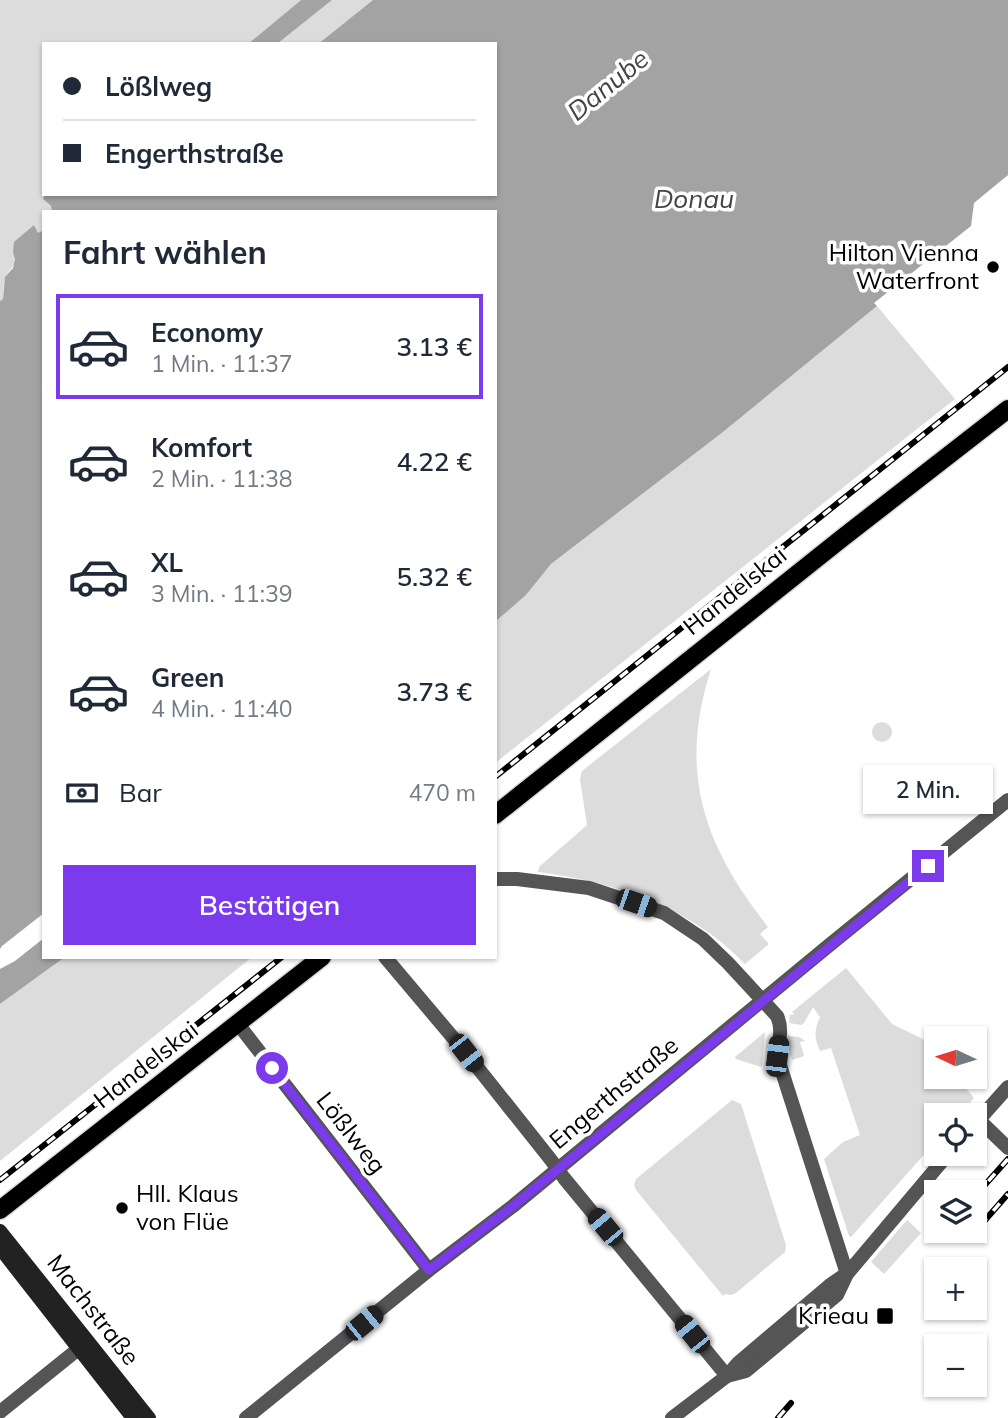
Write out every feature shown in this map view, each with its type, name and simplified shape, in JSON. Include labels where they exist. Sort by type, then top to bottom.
[{"type":"main road","name":"Handelskai","points":[[497,813],[830,547],[1008,409]]},
{"type":"main road","name":"Handelskai","points":[[0,1210],[319,959]]},
{"type":"main road","name":"Machstraße","points":[[0,1231],[133,1418]]},
{"type":"main road","name":"Machstraße","points":[[0,1248],[149,1418]]},
{"type":"street","name":"Engerthstraße","points":[[246,1418],[429,1270],[513,1206],[1008,800]]},
{"type":"street","points":[[497,879],[589,888],[664,913],[702,939],[777,1016],[780,1023],[777,1056],[847,1274]]},
{"type":"street","points":[[387,959],[727,1376]]},
{"type":"street","name":"Lößlweg","points":[[238,1024],[429,1270]]},
{"type":"street","points":[[987,1111],[1008,1087]]},
{"type":"street","points":[[987,1130],[1008,1148]]},
{"type":"street","points":[[672,1418],[727,1376],[746,1371],[837,1294],[847,1274],[939,1166]]},
{"type":"street","points":[[0,1412],[83,1345]]},
{"type":"shaded area","points":[[0,0],[301,0],[250,42],[42,42],[42,196],[52,210],[42,210],[42,231],[38,234],[34,226],[13,253],[15,262],[6,276],[3,299],[0,301]]},
{"type":"shaded area","points":[[332,0],[373,0],[320,42],[280,42]]},
{"type":"shaded area","points":[[877,306],[955,399],[497,761],[497,620],[526,595],[551,564],[723,432]]},
{"type":"shaded area","points":[[711,669],[701,706],[697,741],[697,774],[703,806],[727,866],[768,927],[760,934],[769,944],[745,964],[701,927],[650,900],[595,883],[538,872],[539,867],[587,825],[580,779],[582,771]]},
{"type":"shaded area","points":[[878,722],[886,722],[892,732],[886,742],[878,742],[872,736],[872,728]]},
{"type":"shaded area","points":[[62,959],[250,959],[0,1161],[0,1004]]},
{"type":"shaded area","points":[[846,968],[892,1024],[924,1040],[924,1089],[967,1089],[974,1098],[970,1103],[924,1103],[924,1155],[851,1237],[824,1159],[843,1142],[860,1135],[831,1048],[820,1051],[818,1046],[816,1034],[820,1017],[813,1007],[801,1025],[789,1023],[790,1014],[794,1014],[792,1012]]},
{"type":"shaded area","points":[[765,1032],[761,1067],[736,1059],[735,1057]]},
{"type":"shaded area","points":[[788,1036],[799,1037],[805,1041],[800,1042],[804,1056],[792,1060],[787,1044]]},
{"type":"shaded area","points":[[732,1100],[741,1104],[786,1245],[785,1252],[736,1293],[723,1296],[634,1185],[636,1179]]},
{"type":"shaded area","points":[[907,1220],[921,1233],[884,1274],[871,1262]]},
{"type":"water","points":[[301,0],[332,0],[280,42],[250,42]]},
{"type":"water","name":"Donau","points":[[373,0],[1008,0],[1008,175],[974,203],[971,226],[874,303],[877,306],[723,432],[551,564],[526,595],[497,620],[497,210],[52,210],[43,199],[44,196],[497,196],[497,42],[320,42]]},
{"type":"water","points":[[34,225],[38,233],[42,231],[42,959],[62,959],[0,1004],[0,301],[3,299],[5,277],[13,268],[14,242]]},
{"type":"pier","points":[[42,915],[42,940],[0,969],[2,946]]},
{"type":"railway","points":[[497,775],[1008,367]]},
{"type":"railway","points":[[0,1180],[279,959]]},
{"type":"railway","points":[[987,1183],[1008,1159]]},
{"type":"railway","points":[[987,1218],[1008,1194]]},
{"type":"railway","points":[[778,1418],[791,1403]]},
{"type":"place","name":"Hilton Vienna Waterfront","points":[[993,267]]},
{"type":"place","name":"Hll. Klaus von Flüe","points":[[122,1208]]},
{"type":"place","name":"Krieau","points":[[885,1316]]},
{"type":"route","points":[[272,1068],[429,1270],[513,1206],[928,866]]},
{"type":"water label","name":"Danube","points":[[608,85]]}]
